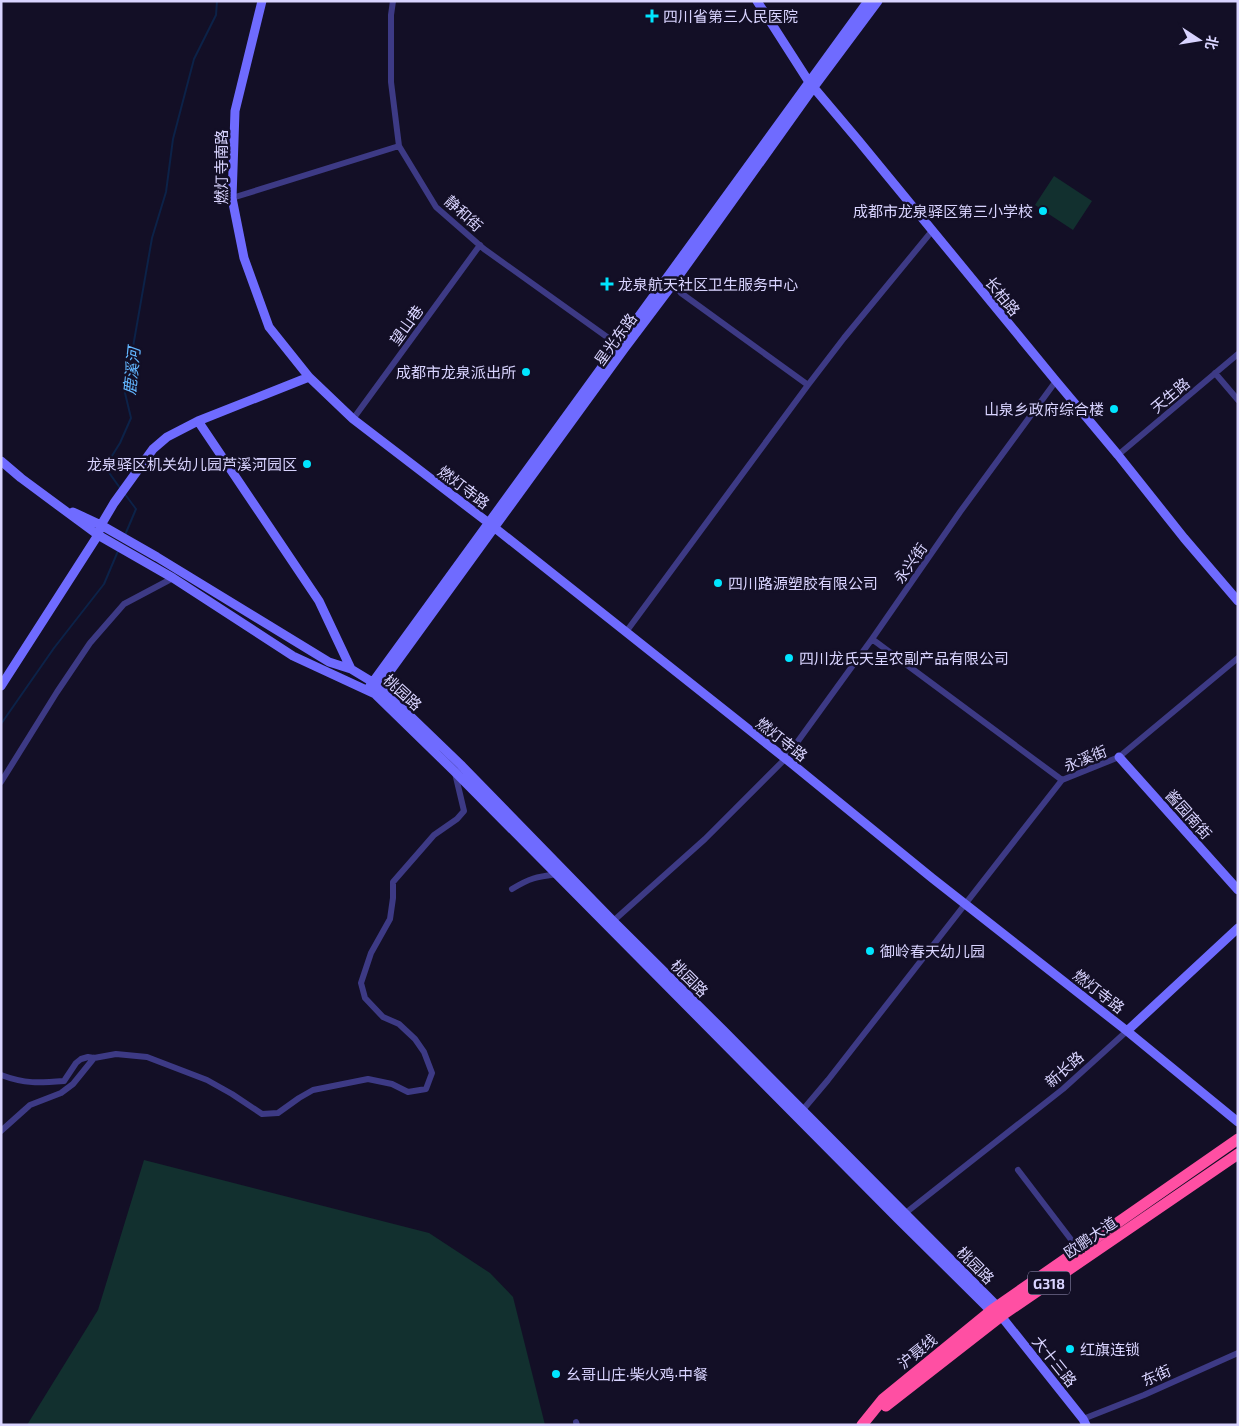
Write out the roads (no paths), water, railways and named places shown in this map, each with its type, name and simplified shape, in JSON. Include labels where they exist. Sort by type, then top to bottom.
[{"type":"highway","name":"欧鹏大道","points":[[871,1425],[882,1409],[998,1313],[1079,1250],[1236,1147]]},
{"type":"highway","name":"欧鹏大道","points":[[998,1313],[1236,1147]]},
{"type":"highway","name":"沪聂线","points":[[862,1425],[873,1410],[892,1391],[998,1313]]},
{"type":"street","name":"燃灯寺南路","points":[[262,1],[235,111],[232,198],[244,258],[269,326],[309,377]]},
{"type":"street","name":"静和街","points":[[393,1],[391,15],[391,82],[399,146],[436,207],[480,245],[621,347]]},
{"type":"street","name":"长柏路","points":[[757,1],[811,85],[1238,601]]},
{"type":"street","name":"星光东路","points":[[621,347],[673,284],[868,1]]},
{"type":"street","name":"星光东路","points":[[373,688],[811,85],[878,1]]},
{"type":"street","points":[[232,198],[399,146]]},
{"type":"street","points":[[626,632],[808,385],[932,231]]},
{"type":"street","name":"望山巷","points":[[353,419],[480,245]]},
{"type":"street","points":[[673,284],[681,293],[808,385]]},
{"type":"street","name":"天生路","points":[[1118,455],[1238,354]]},
{"type":"street","points":[[1215,373],[1238,400]]},
{"type":"street","points":[[1,686],[98,535],[114,503],[152,449],[167,436],[198,421],[309,377]]},
{"type":"street","name":"燃灯寺路","points":[[309,377],[353,419],[492,526],[785,758],[1238,1122]]},
{"type":"street","name":"永兴街","points":[[610,924],[705,839],[785,758],[1056,381]]},
{"type":"street","points":[[198,421],[319,601],[351,669]]},
{"type":"street","points":[[1,461],[98,535],[153,566],[293,656],[373,688],[557,874],[610,924]]},
{"type":"street","name":"桃园路","points":[[54,503],[118,534],[329,662],[351,669],[461,765],[610,924],[998,1313]]},
{"type":"street","points":[[1,782],[90,643],[124,604],[172,578]]},
{"type":"street","points":[[872,639],[1062,780]]},
{"type":"street","name":"永溪街","points":[[800,1113],[1062,780],[1119,757],[1238,658]]},
{"type":"street","name":"酱园南街","points":[[1119,757],[1238,890]]},
{"type":"street","points":[[1,1075],[14,1080],[41,1084],[64,1081],[76,1063],[88,1056],[94,1058],[116,1054],[148,1057],[207,1080],[262,1114],[278,1113],[313,1090],[368,1079],[392,1084],[408,1092],[426,1089],[432,1073],[424,1052],[410,1034],[399,1024],[383,1017],[365,998],[361,983],[371,953],[390,919],[393,882],[434,834],[457,819],[464,811],[455,772]]},
{"type":"street","points":[[512,889],[534,877],[557,874]]},
{"type":"street","name":"新长路","points":[[902,1216],[1063,1089],[1238,928]]},
{"type":"street","points":[[1,1131],[30,1105],[60,1093],[73,1084],[94,1058]]},
{"type":"street","points":[[1018,1170],[1079,1250]]},
{"type":"street","name":"大十三路","points":[[998,1313],[1085,1422]]},
{"type":"street","name":"东街","points":[[1085,1422],[1238,1353]]},
{"type":"waterway","name":"鹿溪河","points":[[120,488],[105,467],[120,443],[131,418],[125,393],[152,238],[166,192],[173,139],[194,59],[216,15],[217,1]]},
{"type":"waterway","name":"鹿溪河","points":[[124,493],[136,509],[125,535]]},
{"type":"waterway","name":"鹿溪河","points":[[1,724],[54,648],[104,584],[118,551]]},
{"type":"place","name":"四川省第三人民医院","points":[[652,16]]},
{"type":"place","name":"成都市龙泉驿区第三小学校","points":[[1043,211]]},
{"type":"place","name":"龙泉航天社区卫生服务中心","points":[[607,284]]},
{"type":"place","name":"成都市龙泉派出所","points":[[526,372]]},
{"type":"place","name":"山泉乡政府综合楼","points":[[1114,409]]},
{"type":"place","name":"龙泉驿区机关幼儿园芦溪河园区","points":[[307,464]]},
{"type":"place","name":"四川路源塑胶有限公司","points":[[718,583]]},
{"type":"place","name":"四川龙氏天呈农副产品有限公司","points":[[789,658]]},
{"type":"place","name":"御岭春天幼儿园","points":[[870,951]]},
{"type":"place","name":"红旗连锁","points":[[1070,1349]]},
{"type":"place","name":"幺哥山庄·柴火鸡·中餐","points":[[556,1374]]}]
